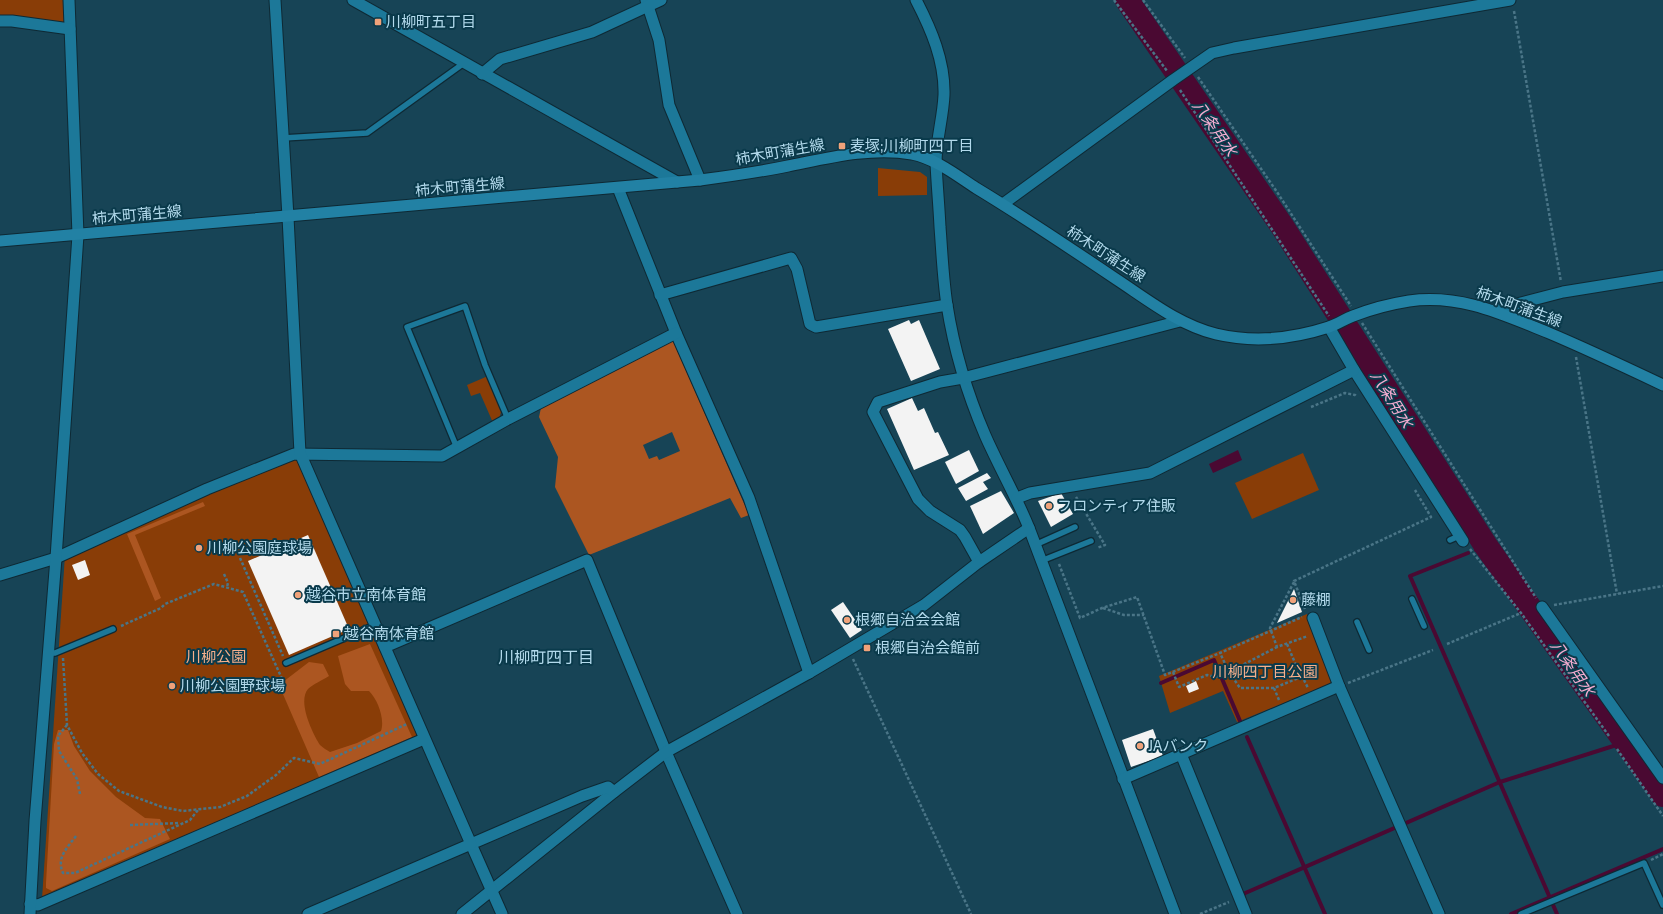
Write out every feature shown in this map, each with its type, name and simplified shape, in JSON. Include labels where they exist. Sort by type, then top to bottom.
[{"type":"main road","name":"柿木町蒲生線","points":[[0,242],[700,180],[748,174],[861,153],[889,152],[914,155],[936,163],[1003,204],[1180,321],[1214,333],[1238,338],[1266,339],[1290,336],[1332,326],[1387,305],[1411,301],[1456,301],[1494,310],[1573,343],[1663,385]]},
{"type":"street","points":[[69,0],[78,235],[56,558],[35,821],[30,909],[424,739]]},
{"type":"street","points":[[275,0],[300,453],[424,739],[502,914]]},
{"type":"street","points":[[353,0],[482,74],[677,182]]},
{"type":"street","points":[[482,74],[500,59],[592,32],[647,3],[660,0]]},
{"type":"street","points":[[916,0],[925,18],[938,52],[943,73],[944,94],[937,140],[936,163],[943,275],[947,305],[963,378],[986,437],[1017,498],[1029,528],[1175,914]]},
{"type":"street","points":[[647,3],[659,40],[669,105],[700,180]]},
{"type":"street","points":[[1003,204],[1212,53],[1234,48],[1512,4]]},
{"type":"street","points":[[0,21],[70,29]]},
{"type":"street","points":[[618,188],[676,334],[749,498],[809,674]]},
{"type":"street","points":[[660,295],[791,258],[797,269],[810,324],[816,327],[947,305]]},
{"type":"street","points":[[1494,310],[1563,292],[1663,276]]},
{"type":"street","points":[[979,562],[960,530],[930,511],[918,499],[873,412],[878,402],[940,382],[963,378],[1180,321]]},
{"type":"street","points":[[1332,326],[1354,370],[1458,539]]},
{"type":"street","points":[[0,575],[56,558],[207,490],[294,454],[442,456],[508,419],[676,334]]},
{"type":"street","points":[[1017,498],[1030,494],[1150,473],[1354,370]]},
{"type":"street","points":[[462,914],[666,752],[809,674],[924,605],[979,562],[1029,528]]},
{"type":"street","points":[[385,647],[587,560],[666,752],[737,914]]},
{"type":"street","points":[[1542,607],[1663,778]]},
{"type":"street","points":[[1313,618],[1318,632],[1335,664],[1339,686],[1391,814],[1439,914]]},
{"type":"street","points":[[1123,779],[1339,686]]},
{"type":"street","points":[[1181,754],[1246,914]]},
{"type":"street","points":[[308,914],[582,796],[608,787],[614,792]]},
{"type":"lane","points":[[283,138],[366,132],[464,63]]},
{"type":"lane","points":[[457,448],[407,327],[465,306],[485,365],[508,419]]},
{"type":"lane","points":[[1035,546],[1075,527]]},
{"type":"lane","points":[[1041,561],[1091,541]]},
{"type":"lane","points":[[1412,599],[1424,626]]},
{"type":"lane","points":[[1357,622],[1369,650]]},
{"type":"lane","points":[[286,663],[375,625]]},
{"type":"lane","points":[[48,653],[55,653],[113,629]]},
{"type":"lane","points":[[1521,914],[1644,863],[1663,905]]},
{"type":"path","points":[[1114,0],[1174,79],[1332,326]]},
{"type":"path","points":[[1143,0],[1277,192],[1542,607],[1663,586]]},
{"type":"path","points":[[1512,4],[1563,292]]},
{"type":"path","points":[[1573,343],[1617,594]]},
{"type":"path","points":[[1306,408],[1345,393],[1355,394]]},
{"type":"path","points":[[1082,494],[1074,495],[1106,545],[1092,550]]},
{"type":"path","points":[[1278,648],[1270,628],[1294,581],[1431,517]]},
{"type":"path","points":[[1458,539],[1521,613],[1609,736]]},
{"type":"path","points":[[240,558],[286,663]]},
{"type":"path","points":[[1065,561],[1058,564],[1080,618],[1102,608],[1137,597],[1165,676],[1173,674],[1307,614],[1294,581]]},
{"type":"path","points":[[224,574],[228,583],[227,587]]},
{"type":"path","points":[[113,629],[161,608],[165,604],[214,584],[227,587],[243,592],[283,681]]},
{"type":"path","points":[[1102,608],[1124,615],[1144,615]]},
{"type":"path","points":[[1447,644],[1521,613]]},
{"type":"path","points":[[1173,674],[1179,687],[1207,676],[1218,677],[1278,648],[1318,632]]},
{"type":"path","points":[[1287,644],[1312,698]]},
{"type":"path","points":[[63,650],[67,725],[86,758],[98,774],[119,791],[162,807],[183,811],[220,807],[247,796],[276,775],[294,758],[320,764],[416,720]]},
{"type":"path","points":[[849,650],[972,914]]},
{"type":"path","points":[[1339,686],[1433,650]]},
{"type":"path","points":[[1220,653],[1229,672],[1240,688],[1274,688],[1301,677]]},
{"type":"path","points":[[1274,688],[1284,710]]},
{"type":"path","points":[[67,725],[58,736],[59,751],[77,779],[80,794]]},
{"type":"path","points":[[1617,749],[1663,816]]},
{"type":"path","points":[[76,836],[63,854],[60,866],[63,873],[74,873],[190,820],[199,809]]},
{"type":"path","points":[[130,825],[183,823]]},
{"type":"path","points":[[1200,914],[1239,898]]},
{"type":"green space","points":[[0,0],[67,0],[68,27],[0,20]]},
{"type":"green space","points":[[878,168],[920,172],[927,177],[927,195],[878,196]]},
{"type":"green space","points":[[488,376],[502,408],[498,423],[494,425],[480,393],[471,396],[467,385]]},
{"type":"green space","points":[[1303,453],[1319,490],[1252,519],[1235,483]]},
{"type":"green space","name":"川柳公園","points":[[295,457],[378,631],[424,739],[42,899],[65,555]]},
{"type":"green space","name":"川柳四丁目公園","points":[[1307,614],[1331,681],[1330,684],[1237,722],[1223,691],[1170,713],[1159,676]]},
{"type":"shaded area","points":[[673,341],[749,515],[741,518],[730,498],[589,555],[555,487],[558,457],[539,417],[541,408]],"holes":[[[672,432],[680,451],[659,460],[657,456],[649,459],[643,445]]]},
{"type":"shaded area","points":[[1238,450],[1242,460],[1213,473],[1209,464]]},
{"type":"shaded area","points":[[203,502],[205,506],[135,535],[161,598],[155,601],[127,534]]},
{"type":"shaded area","points":[[370,644],[412,737],[319,777],[279,685],[309,662],[323,664],[329,676],[310,687],[305,695],[305,710],[310,726],[320,745],[330,752],[357,743],[381,731],[382,721],[380,710],[378,704],[369,691],[351,691],[345,684],[338,656]]},
{"type":"shaded area","points":[[58,730],[68,730],[74,746],[90,771],[116,797],[145,818],[160,819],[170,839],[52,891],[46,888],[46,883],[54,744]]},
{"type":"building","points":[[909,320],[911,324],[919,320],[940,369],[911,381],[888,329]]},
{"type":"building","points":[[912,398],[918,411],[924,408],[935,433],[938,432],[949,455],[914,470],[887,409]]},
{"type":"building","points":[[969,450],[979,471],[956,484],[945,462]]},
{"type":"building","points":[[987,473],[991,478],[983,482],[988,489],[966,501],[958,488]]},
{"type":"building","points":[[1001,491],[1014,513],[983,534],[970,506]]},
{"type":"building","points":[[1061,493],[1073,514],[1051,527],[1038,501]]},
{"type":"building","name":"越谷市立南体育館","points":[[308,535],[349,629],[289,655],[248,561]]},
{"type":"building","points":[[85,560],[90,575],[78,580],[72,565]]},
{"type":"building","name":"藤棚","points":[[1294,589],[1302,612],[1277,623]]},
{"type":"building","name":"根郷自治会会館","points":[[843,602],[862,630],[850,638],[831,610]]},
{"type":"building","points":[[1196,681],[1199,689],[1189,693],[1186,686]]},
{"type":"building","points":[[1153,729],[1163,756],[1131,767],[1122,740]]},
{"type":"waterway","name":"八条用水","points":[[1127,0],[1282,226],[1486,546],[1663,795]]},
{"type":"waterway","points":[[1476,550],[1486,546]]},
{"type":"waterway","points":[[1468,553],[1410,576],[1557,914]]},
{"type":"waterway","points":[[1161,683],[1214,660],[1240,721]]},
{"type":"waterway","points":[[1247,737],[1325,914]]},
{"type":"waterway","points":[[1244,897],[1243,894],[1500,782],[1626,742]]},
{"type":"waterway","points":[[1511,914],[1663,849]]},
{"type":"place","name":"川柳町五丁目","points":[[378,22]]},
{"type":"place","name":"麦塚;川柳町四丁目","points":[[842,146]]},
{"type":"place","name":"フロンティア住販","points":[[1049,506]]},
{"type":"place","name":"川柳公園庭球場","points":[[199,548]]},
{"type":"place","name":"越谷市立南体育館","points":[[298,595]]},
{"type":"place","name":"藤棚","points":[[1293,600]]},
{"type":"place","name":"根郷自治会会館","points":[[847,620]]},
{"type":"place","name":"越谷南体育館","points":[[336,634]]},
{"type":"place","name":"根郷自治会館前","points":[[867,648]]},
{"type":"place","name":"川柳公園野球場","points":[[172,686]]},
{"type":"place","name":"JAバンク","points":[[1140,746]]},
{"type":"district","name":"川柳町四丁目","points":[[546,657]]}]
